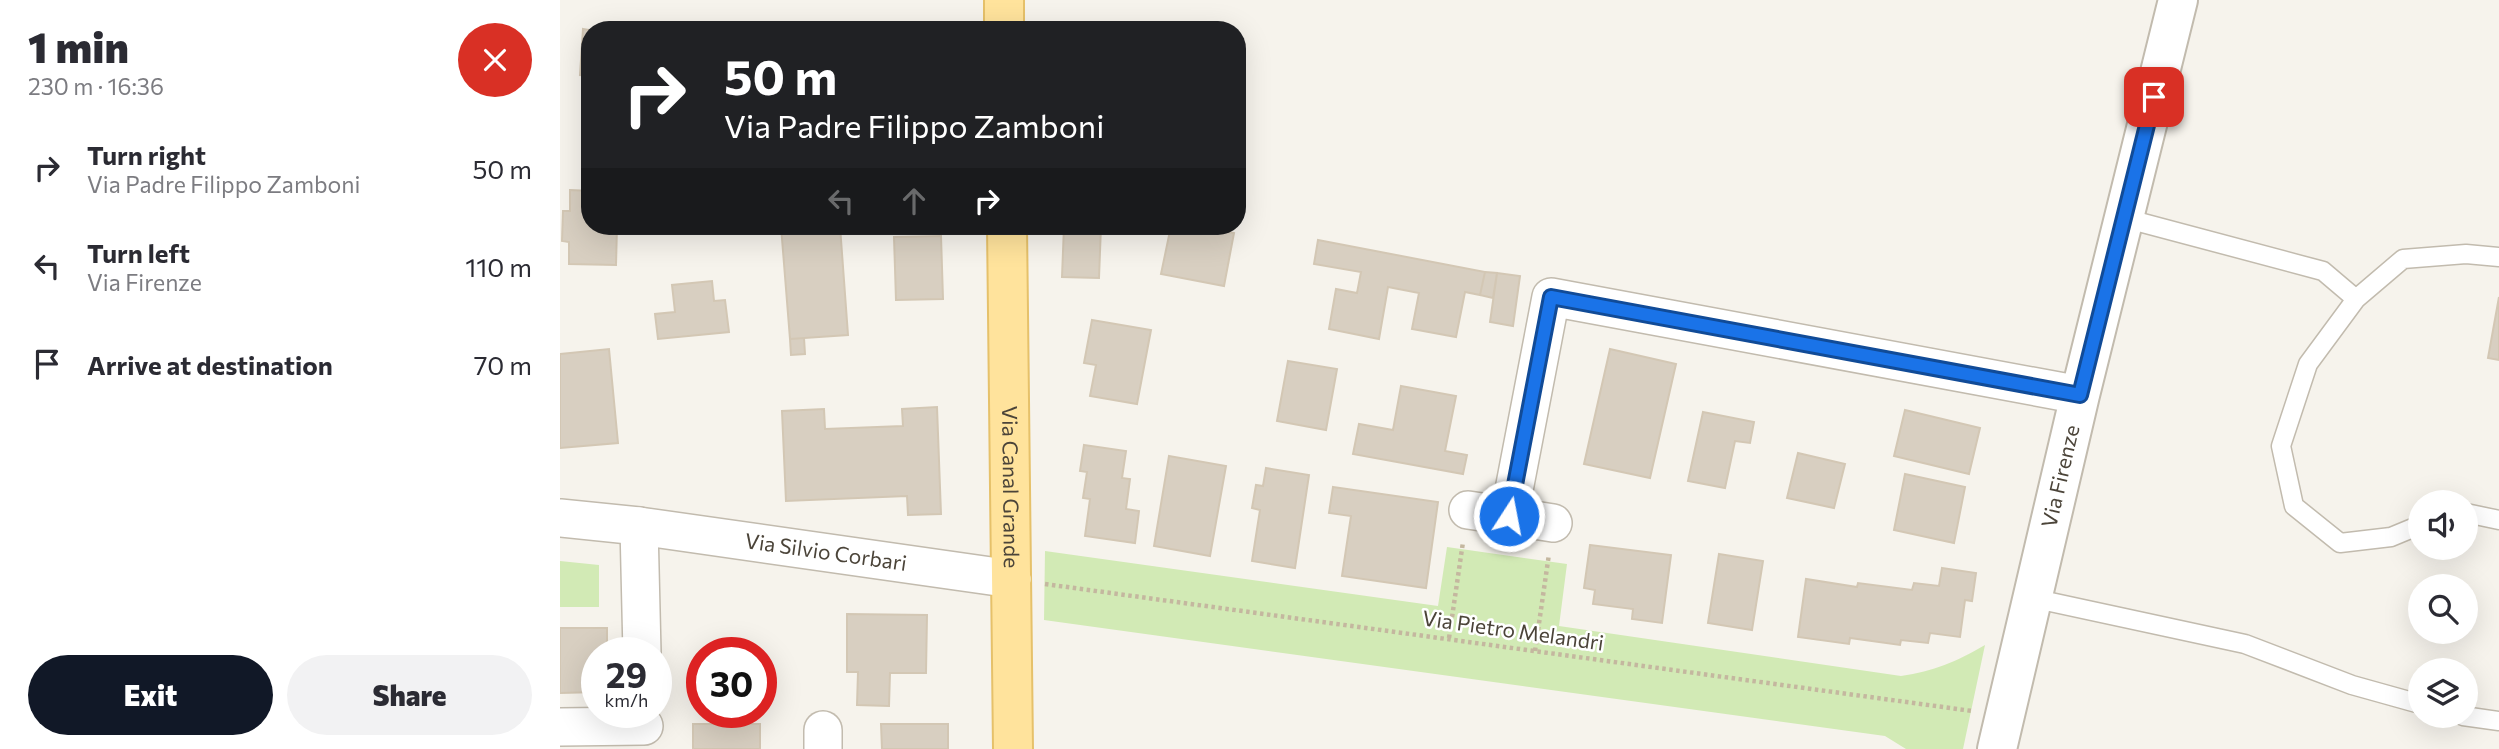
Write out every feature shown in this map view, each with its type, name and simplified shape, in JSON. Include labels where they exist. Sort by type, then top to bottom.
[{"type":"main road","points":[[1004,0],[1004,21]]},
{"type":"main road","name":"Via Canal Grande","points":[[1007,235],[1026,581],[1013,749]]},
{"type":"street","name":"Via Firenze","points":[[1997,749],[2080,395],[2178,0]]},
{"type":"street","points":[[1509,516],[1551,297],[2080,395]]},
{"type":"street","points":[[1468,510],[1553,523]]},
{"type":"street","name":"Via Silvio Corbari","points":[[560,518],[639,526],[1026,581]]},
{"type":"street","points":[[639,526],[642,637]]},
{"type":"street","points":[[560,727],[645,729]]},
{"type":"lane","points":[[2124,218],[2323,271],[2356,299]]},
{"type":"lane","points":[[2408,530],[2391,537],[2340,543],[2294,506],[2281,446],[2308,365],[2356,299],[2403,259],[2466,254],[2499,257]]},
{"type":"lane","points":[[2478,516],[2499,520]]},
{"type":"lane","points":[[2032,597],[2245,644],[2352,685],[2408,701]]},
{"type":"lane","points":[[2478,718],[2499,721]]},
{"type":"path","points":[[1449,638],[1468,510]]},
{"type":"path","points":[[1535,651],[1553,523]]},
{"type":"path","name":"Via Pietro Melandri","points":[[1026,581],[1981,713]]},
{"type":"green space","points":[[1447,547],[1567,564],[1559,626],[1901,676],[1945,665],[1985,645],[1963,749],[1906,749],[1885,736],[1044,620],[1045,551],[1438,606]]},
{"type":"green space","points":[[560,561],[599,565],[599,607],[560,607]]},
{"type":"building","points":[[570,190],[581,191],[581,235],[617,235],[616,265],[569,264],[569,242],[562,241],[563,211],[570,211]]},
{"type":"building","points":[[782,235],[841,235],[848,335],[790,339]]},
{"type":"building","points":[[1064,235],[1101,235],[1099,278],[1062,277]]},
{"type":"building","points":[[1169,235],[1234,235],[1224,286],[1161,274]]},
{"type":"building","points":[[941,236],[943,299],[896,300],[894,237]]},
{"type":"building","points":[[1318,240],[1485,272],[1480,295],[1465,292],[1456,337],[1412,329],[1419,293],[1388,287],[1379,339],[1329,329],[1336,289],[1357,293],[1361,272],[1314,264]]},
{"type":"building","points":[[1485,272],[1497,273],[1493,298],[1480,295]]},
{"type":"building","points":[[1497,273],[1520,276],[1513,326],[1490,322]]},
{"type":"building","points":[[712,281],[714,301],[725,300],[729,332],[658,339],[655,314],[675,312],[672,285]]},
{"type":"building","points":[[2499,297],[2499,360],[2488,358]]},
{"type":"building","points":[[1092,320],[1151,330],[1137,404],[1090,396],[1096,365],[1084,363]]},
{"type":"building","points":[[804,338],[805,354],[791,355],[790,339]]},
{"type":"building","points":[[609,349],[618,443],[560,448],[560,354]]},
{"type":"building","points":[[1610,349],[1676,364],[1650,478],[1584,464]]},
{"type":"building","points":[[1288,361],[1337,369],[1326,430],[1277,421]]},
{"type":"building","points":[[1401,386],[1456,396],[1445,451],[1467,455],[1463,474],[1353,454],[1359,424],[1393,430]]},
{"type":"building","points":[[937,407],[941,514],[908,515],[907,496],[786,501],[782,411],[824,409],[825,429],[903,426],[902,409]]},
{"type":"building","points":[[1905,410],[1980,428],[1969,474],[1894,456]]},
{"type":"building","points":[[1703,412],[1754,422],[1750,443],[1735,441],[1725,488],[1688,481]]},
{"type":"building","points":[[1084,445],[1126,451],[1122,478],[1130,479],[1126,509],[1139,511],[1135,543],[1085,536],[1090,499],[1083,498],[1087,472],[1080,471]]},
{"type":"building","points":[[1798,453],[1845,464],[1834,508],[1787,498]]},
{"type":"building","points":[[1169,456],[1226,466],[1210,556],[1154,546]]},
{"type":"building","points":[[1266,468],[1309,475],[1295,568],[1252,561],[1260,510],[1252,508],[1256,485],[1263,486]]},
{"type":"building","points":[[1905,474],[1965,487],[1954,543],[1894,530]]},
{"type":"building","points":[[1333,487],[1438,502],[1426,588],[1342,576],[1351,516],[1329,513]]},
{"type":"building","points":[[1590,545],[1671,555],[1662,623],[1632,619],[1633,609],[1593,604],[1595,590],[1584,588]]},
{"type":"building","points":[[1719,554],[1763,561],[1752,630],[1708,623]]},
{"type":"building","points":[[1942,568],[1976,573],[1972,601],[1965,600],[1960,637],[1930,633],[1928,643],[1901,640],[1900,645],[1850,638],[1849,644],[1798,637],[1806,579],[1857,587],[1858,583],[1912,590],[1914,583],[1939,586]]},
{"type":"building","points":[[847,614],[927,615],[926,673],[890,673],[889,706],[857,705],[858,672],[847,672]]},
{"type":"building","points":[[560,628],[607,628],[607,637],[581,637],[581,692],[560,693]]},
{"type":"building","points":[[881,724],[948,724],[948,749],[882,749]]},
{"type":"building","points":[[693,728],[760,728],[760,749],[693,749]]},
{"type":"route","points":[[1509,516],[1551,297],[2080,395],[2154,97]]}]
